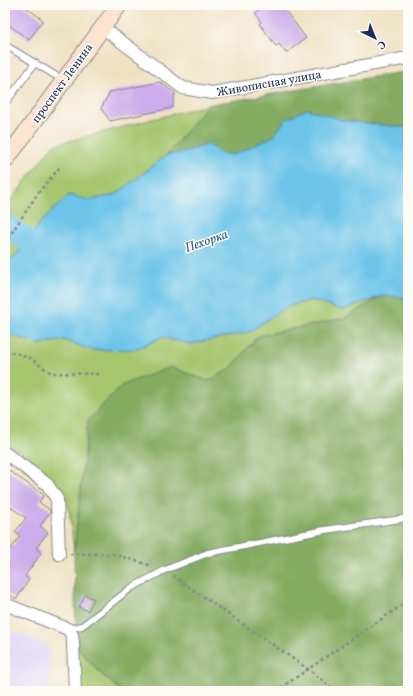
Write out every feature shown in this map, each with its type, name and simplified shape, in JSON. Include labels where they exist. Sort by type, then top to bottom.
[{"type":"main road","name":"проспект Ленина","points":[[5,161],[119,5]]},
{"type":"street","name":"Живописная улица","points":[[102,27],[183,88],[212,93],[408,58]]},
{"type":"street","points":[[5,453],[47,484],[57,499],[59,554]]},
{"type":"street","points":[[5,604],[68,629],[72,635],[73,642],[75,691]]},
{"type":"lane","points":[[5,45],[64,80]]},
{"type":"lane","points":[[5,104],[35,63]]},
{"type":"lane","points":[[68,629],[82,626],[131,588],[164,570],[208,553],[326,530],[408,518]]},
{"type":"path","points":[[5,243],[38,193],[60,167]]},
{"type":"path","points":[[5,234],[9,237]]},
{"type":"path","points":[[5,352],[15,353],[30,358],[51,373],[100,374]]},
{"type":"path","points":[[59,554],[112,554],[164,570],[308,669],[336,691]]},
{"type":"path","points":[[276,691],[408,601]]},
{"type":"shaded area","points":[[5,628],[49,645],[50,691],[5,691]]},
{"type":"green space","points":[[408,71],[408,128],[346,121],[307,109],[285,120],[274,136],[233,155],[220,153],[208,144],[186,152],[167,155],[207,105]]},
{"type":"green space","points":[[207,105],[167,155],[115,195],[89,200],[40,223],[28,241],[5,268],[5,208],[53,145]]},
{"type":"green space","points":[[381,296],[345,318],[258,336],[230,369],[208,381],[170,367],[88,420],[74,553],[68,506],[66,499],[58,485],[52,478],[29,459],[5,443],[5,333],[39,344],[64,340],[92,350],[136,349],[162,337],[190,344],[249,332],[286,307],[311,300],[343,310]]},
{"type":"green space","points":[[381,296],[408,297],[408,691],[121,691],[102,675],[76,646],[74,553],[88,420],[122,385],[170,367],[208,381],[230,369],[258,336],[345,318]]},
{"type":"green space","points":[[76,646],[102,675],[121,691],[77,691]]},
{"type":"water","points":[[307,109],[346,121],[408,128],[408,297],[381,296],[343,310],[311,300],[286,307],[249,332],[190,344],[162,337],[136,349],[92,350],[64,340],[39,344],[5,333],[5,268],[28,241],[40,223],[69,195],[89,200],[115,195],[167,155],[186,152],[208,144],[220,153],[233,155],[274,136],[285,120]]},
{"type":"building","points":[[8,5],[23,5],[43,20],[29,40],[5,22],[5,10]]},
{"type":"building","points":[[265,5],[281,5],[306,38],[286,53],[279,44],[276,46],[260,24],[262,22],[255,13]]},
{"type":"building","points":[[160,82],[175,93],[172,108],[110,121],[101,108],[110,92]]},
{"type":"building","points":[[5,468],[44,495],[39,502],[50,510],[40,526],[48,532],[36,548],[41,553],[25,576],[29,580],[16,599],[5,592],[5,557],[20,536],[15,532],[26,518],[5,503]]},
{"type":"building","points":[[85,595],[94,599],[88,611],[79,607]]},
{"type":"waterway","name":"Пехорка","points":[[9,227],[44,253],[56,256]]}]
